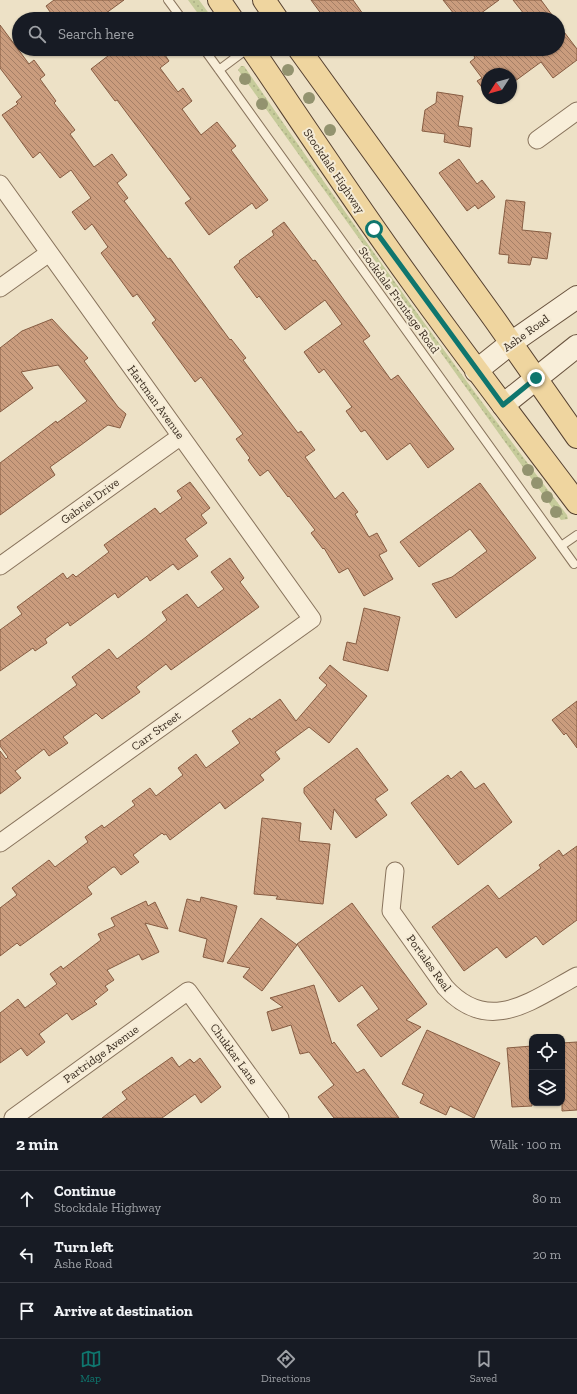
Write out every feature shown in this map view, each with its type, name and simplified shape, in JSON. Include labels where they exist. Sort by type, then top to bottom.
[{"type":"main road","points":[[219,0],[227,12]]},
{"type":"main road","points":[[264,0],[272,12]]},
{"type":"main road","name":"Stockdale Highway","points":[[257,56],[356,204],[476,371],[577,503]]},
{"type":"main road","points":[[304,56],[577,437]]},
{"type":"street","points":[[537,140],[577,111]]},
{"type":"street","name":"Hartman Avenue","points":[[0,184],[312,619]]},
{"type":"street","points":[[0,288],[49,253]]},
{"type":"street","name":"Ashe Road","points":[[476,371],[511,344],[577,298]]},
{"type":"street","points":[[503,405],[577,346]]},
{"type":"street","name":"Gabriel Drive","points":[[0,566],[181,436]]},
{"type":"street","name":"Carr Street","points":[[0,843],[312,619]]},
{"type":"street","name":"Portales Real","points":[[395,871],[391,911],[445,987],[455,998],[467,1006],[483,1011],[499,1012],[515,1009],[577,976]]},
{"type":"street","name":"Partridge Avenue","points":[[13,1118],[188,991]]},
{"type":"street","name":"Chukkar Lane","points":[[188,991],[280,1118]]},
{"type":"lane","points":[[168,0],[177,12]]},
{"type":"lane","name":"Stockdale Frontage Road","points":[[209,56],[574,564]]},
{"type":"lane","points":[[219,70],[238,56]]},
{"type":"lane","points":[[561,546],[577,536]]},
{"type":"green space","points":[[188,0],[199,0],[208,12],[197,12]]},
{"type":"green space","points":[[241,66],[244,66],[402,293],[567,515],[568,519],[561,520],[238,70]]},
{"type":"building","points":[[54,0],[124,0],[108,12],[50,12],[46,6]]},
{"type":"building","points":[[311,0],[353,0],[362,12],[320,12]]},
{"type":"building","points":[[443,0],[499,0],[483,12],[452,12]]},
{"type":"building","points":[[513,0],[541,0],[550,12],[522,12]]},
{"type":"building","points":[[0,25],[12,41],[12,56],[23,56],[29,64],[34,60],[45,75],[40,79],[56,101],[54,103],[75,130],[70,134],[94,167],[112,154],[127,175],[117,183],[128,198],[124,201],[168,259],[170,258],[230,340],[231,339],[246,358],[243,360],[298,433],[301,431],[315,450],[305,457],[335,499],[343,492],[358,512],[355,514],[369,537],[377,533],[387,551],[379,555],[393,579],[364,596],[348,568],[339,573],[324,548],[323,549],[311,533],[315,530],[268,470],[260,476],[248,460],[250,458],[236,439],[243,434],[201,377],[195,382],[152,323],[156,320],[137,294],[133,297],[101,253],[108,247],[92,224],[85,230],[72,212],[91,198],[71,170],[60,178],[40,152],[33,158],[2,115],[18,104],[16,102],[22,97],[0,68]]},
{"type":"building","points":[[565,33],[577,49],[577,60],[553,78],[541,62],[517,80],[517,68],[481,68],[481,77],[470,62],[475,58],[474,56],[565,56]]},
{"type":"building","points":[[108,56],[166,56],[169,61],[160,68],[178,92],[183,88],[192,101],[182,109],[201,135],[217,122],[236,146],[231,150],[268,200],[256,209],[252,203],[209,235],[185,203],[191,199],[117,100],[115,101],[91,69]]},
{"type":"building","points":[[481,79],[481,86],[477,81]]},
{"type":"building","points":[[437,92],[463,96],[458,126],[472,128],[470,147],[444,142],[445,134],[422,131],[425,110],[436,103]]},
{"type":"building","points":[[459,159],[477,184],[482,180],[495,197],[478,209],[475,205],[467,211],[439,173]]},
{"type":"building","points":[[506,200],[525,202],[522,230],[551,233],[547,259],[532,257],[530,265],[508,263],[509,255],[499,254]]},
{"type":"building","points":[[284,222],[313,261],[315,260],[370,336],[363,341],[391,380],[398,375],[454,449],[428,468],[410,443],[387,460],[365,430],[361,432],[346,411],[352,407],[324,369],[319,373],[304,352],[342,324],[325,300],[285,330],[259,296],[257,298],[234,267],[240,262],[239,261],[274,235],[272,231]]},
{"type":"building","points":[[52,319],[88,358],[84,361],[118,407],[126,414],[120,428],[108,425],[50,467],[55,475],[0,515],[0,463],[56,421],[57,423],[87,401],[58,365],[21,372],[33,388],[0,412],[0,348],[22,331]]},
{"type":"building","points":[[190,482],[210,508],[201,515],[207,523],[185,539],[198,556],[178,570],[173,564],[150,581],[147,576],[118,598],[115,593],[70,626],[68,622],[45,639],[47,643],[35,651],[33,648],[0,671],[0,630],[22,614],[17,607],[63,573],[67,579],[73,574],[76,577],[109,552],[104,545],[155,508],[160,514],[182,498],[177,491]]},
{"type":"building","points":[[480,483],[536,558],[456,618],[432,584],[452,577],[487,551],[470,529],[419,567],[400,542]]},
{"type":"building","points":[[230,558],[244,578],[240,582],[259,607],[171,670],[166,664],[136,687],[140,692],[102,719],[96,713],[63,737],[68,743],[49,756],[44,749],[15,771],[21,778],[0,794],[0,751],[6,759],[8,757],[0,746],[0,741],[77,685],[72,677],[109,649],[117,659],[146,637],[167,620],[162,612],[187,594],[198,608],[224,589],[211,572]]},
{"type":"building","points":[[364,608],[400,617],[388,671],[343,660],[347,642],[356,644]]},
{"type":"building","points":[[330,665],[367,696],[329,743],[309,727],[275,752],[280,759],[260,775],[264,780],[225,809],[220,802],[170,840],[166,834],[164,835],[162,833],[133,855],[139,862],[121,875],[115,867],[113,867],[87,887],[92,894],[20,946],[17,943],[0,956],[0,908],[17,895],[12,888],[49,860],[55,867],[88,842],[85,837],[102,825],[104,828],[135,805],[132,801],[150,788],[156,796],[183,775],[178,768],[196,754],[206,768],[240,743],[232,731],[250,718],[251,720],[280,699],[296,721],[327,685],[319,678]]},
{"type":"building","points":[[577,701],[577,748],[566,733],[564,735],[552,720]]},
{"type":"building","points":[[357,748],[388,790],[375,799],[387,815],[356,838],[334,809],[331,830],[304,793],[304,788]]},
{"type":"building","points":[[461,771],[475,789],[484,783],[512,822],[458,865],[411,803],[448,775],[451,779]]},
{"type":"building","points":[[262,818],[301,823],[299,841],[330,844],[323,904],[276,899],[278,896],[254,894]]},
{"type":"building","points":[[577,846],[577,920],[543,945],[536,936],[506,958],[497,947],[464,971],[432,927],[488,885],[499,899],[541,868],[539,865],[559,850],[563,856]]},
{"type":"building","points":[[201,897],[237,906],[223,962],[203,957],[207,939],[179,931],[187,899],[200,902]]},
{"type":"building","points":[[146,901],[148,906],[155,902],[168,929],[145,923],[159,952],[142,960],[139,954],[107,970],[114,980],[105,986],[108,990],[94,1001],[97,1004],[72,1020],[67,1013],[39,1034],[45,1042],[27,1056],[21,1048],[0,1063],[0,1013],[18,999],[25,1008],[57,984],[50,974],[61,966],[63,969],[101,940],[98,934],[115,926],[111,918]]},
{"type":"building","points":[[352,903],[427,1004],[406,1020],[421,1027],[381,1057],[357,1025],[379,1009],[362,985],[339,1002],[297,944]]},
{"type":"building","points":[[261,918],[297,945],[262,991],[243,977],[250,968],[227,963]]},
{"type":"building","points":[[314,985],[332,1044],[334,1042],[357,1073],[364,1069],[399,1118],[334,1118],[318,1097],[334,1085],[309,1052],[300,1054],[291,1025],[272,1031],[267,1012],[283,1007],[270,998]]},
{"type":"building","points":[[427,1030],[500,1063],[474,1118],[450,1106],[446,1115],[420,1103],[424,1094],[402,1084]]},
{"type":"building","points":[[577,1042],[577,1110],[562,1111],[562,1106],[565,1106],[565,1043]]},
{"type":"building","points":[[529,1046],[529,1106],[532,1106],[512,1107],[507,1048]]},
{"type":"building","points":[[172,1057],[179,1067],[190,1059],[194,1063],[200,1058],[221,1087],[201,1103],[195,1094],[162,1118],[102,1118],[127,1099],[122,1092]]},
{"type":"route","points":[[374,229],[476,371],[503,405],[536,378]]}]
